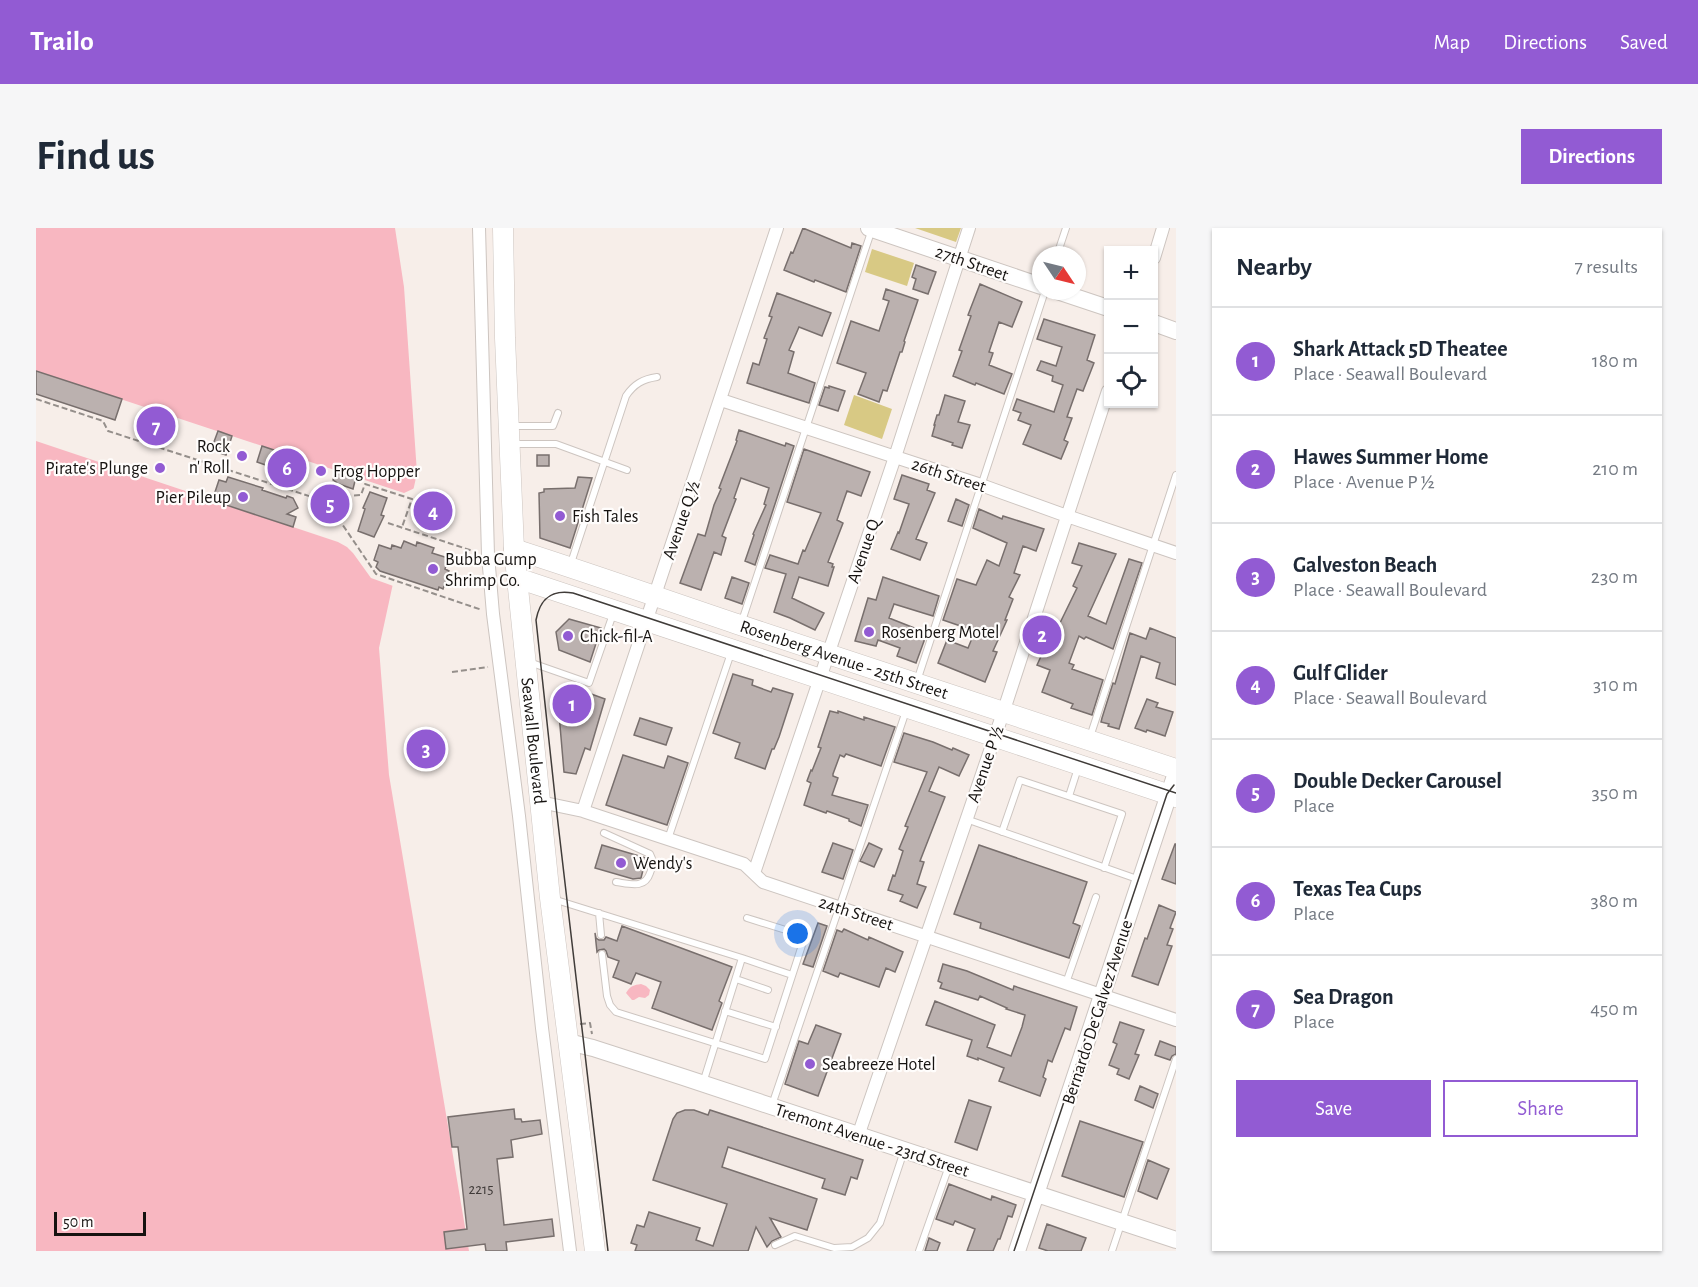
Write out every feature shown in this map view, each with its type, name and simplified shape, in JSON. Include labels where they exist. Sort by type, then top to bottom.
[{"type":"main road","name":"Seawall Boulevard","points":[[503,228],[514,549],[550,898],[595,1251]]},
{"type":"main road","name":"Rosenberg Avenue - 25th Street","points":[[514,549],[1176,771]]},
{"type":"main road","name":"Rosenberg Avenue - 25th Street","points":[[517,578],[1172,796]]},
{"type":"street","points":[[478,228],[488,555],[570,1251]]},
{"type":"street","name":"Avenue Q ½","points":[[583,812],[777,228]]},
{"type":"street","name":"27th Street","points":[[871,228],[1032,283]]},
{"type":"street","name":"Avenue Q","points":[[754,873],[895,457],[969,228]]},
{"type":"street","points":[[1158,246],[1163,228]]},
{"type":"street","points":[[1084,300],[1104,307]]},
{"type":"street","points":[[1158,324],[1176,331]]},
{"type":"street","name":"26th Street","points":[[721,400],[981,485],[1176,553]]},
{"type":"street","name":"Avenue P ½","points":[[858,1136],[995,737],[1104,403]]},
{"type":"street","name":"Bernardo De Galvez Avenue","points":[[1017,1251],[1140,881],[1172,796],[1176,771]]},
{"type":"street","name":"24th Street","points":[[540,802],[583,812],[744,864],[763,882],[1176,1020]]},
{"type":"street","name":"Tremont Avenue - 23rd Street","points":[[568,1042],[593,1048],[1176,1240]]},
{"type":"lane","points":[[740,625],[807,428],[871,228]]},
{"type":"lane","points":[[1060,246],[1066,228]]},
{"type":"lane","points":[[916,684],[1042,300]]},
{"type":"lane","points":[[570,567],[626,396],[637,383],[657,378]]},
{"type":"lane","points":[[509,435],[553,426],[558,412]]},
{"type":"lane","points":[[509,435],[556,444],[627,470]]},
{"type":"lane","points":[[1089,740],[1176,475]]},
{"type":"lane","points":[[525,660],[589,683],[614,611]]},
{"type":"lane","points":[[668,839],[732,650]]},
{"type":"lane","points":[[772,1107],[908,708]]},
{"type":"lane","points":[[1069,796],[1079,765]]},
{"type":"lane","points":[[1002,832],[1020,780],[1122,814],[1104,868]]},
{"type":"lane","points":[[966,819],[1140,881]]},
{"type":"lane","points":[[604,833],[650,854],[653,859],[648,880],[644,883],[616,882]]},
{"type":"lane","points":[[1066,983],[1096,897]]},
{"type":"lane","points":[[550,898],[792,975]]},
{"type":"lane","points":[[599,913],[601,935]]},
{"type":"lane","points":[[602,954],[607,996],[616,1012],[765,1059],[805,936],[747,918]]},
{"type":"lane","points":[[703,1084],[742,958]]},
{"type":"lane","points":[[736,979],[768,990]]},
{"type":"lane","points":[[725,1011],[776,1028]]},
{"type":"lane","points":[[1112,1251],[1176,1059]]},
{"type":"lane","points":[[775,1245],[795,1236],[834,1248],[852,1247],[868,1238],[880,1223],[904,1150]]},
{"type":"lane","points":[[919,1251],[950,1165]]},
{"type":"path","points":[[36,399],[103,421],[108,431],[315,498]]},
{"type":"path","points":[[345,496],[361,495],[365,484],[412,500],[402,528]]},
{"type":"path","points":[[330,487],[341,491],[345,496],[346,509],[338,518],[331,520],[319,516],[314,505],[318,492],[330,487]]},
{"type":"path","points":[[338,518],[376,574],[494,614]]},
{"type":"path","points":[[388,523],[488,555]]},
{"type":"path","points":[[452,672],[485,668]]},
{"type":"shaded area","points":[[36,228],[395,228],[404,287],[417,473],[379,648],[389,775],[469,1251],[36,1251]]},
{"type":"shaded area","points":[[915,228],[961,228],[956,242]]},
{"type":"shaded area","points":[[872,249],[914,263],[907,286],[865,272]]},
{"type":"shaded area","points":[[854,395],[892,409],[882,439],[844,425]]},
{"type":"shaded area","points":[[641,984],[650,990],[649,995],[632,1000],[626,993],[632,986]]},
{"type":"pier","points":[[36,371],[404,493],[417,487],[396,587],[371,578],[353,553],[338,542],[36,441]]},
{"type":"building","points":[[803,228],[851,248],[852,243],[861,246],[846,292],[784,270]]},
{"type":"building","points":[[916,265],[936,272],[928,294],[913,289],[916,279],[912,277]]},
{"type":"building","points":[[980,284],[1022,302],[1012,327],[999,322],[989,352],[993,353],[989,365],[1012,374],[1004,394],[953,376],[971,316],[968,315]]},
{"type":"building","points":[[886,289],[918,300],[902,352],[900,352],[887,391],[883,390],[879,402],[858,394],[866,373],[837,363],[851,321],[879,331],[889,301],[883,299]]},
{"type":"building","points":[[777,293],[831,313],[822,336],[799,327],[789,350],[794,352],[788,373],[815,383],[809,403],[747,383],[753,363],[759,365],[767,339],[764,338],[772,317],[769,316]]},
{"type":"building","points":[[1044,319],[1095,335],[1087,360],[1094,363],[1083,391],[1077,389],[1067,417],[1072,418],[1064,440],[1068,442],[1061,459],[1023,444],[1031,425],[1018,420],[1021,413],[1013,410],[1017,399],[1054,412],[1063,385],[1052,381],[1053,376],[1037,370],[1041,361],[1056,366],[1062,347],[1037,339]]},
{"type":"building","points":[[36,371],[122,399],[115,420],[36,394]]},
{"type":"building","points":[[829,386],[845,391],[838,411],[819,405],[825,387],[829,388]]},
{"type":"building","points":[[945,395],[965,401],[958,422],[970,425],[962,448],[932,436]]},
{"type":"building","points":[[739,430],[785,446],[786,443],[794,446],[755,565],[745,561],[753,534],[766,505],[764,504],[769,488],[741,478],[722,536],[726,538],[721,555],[714,552],[701,590],[680,583],[698,534],[705,536]]},
{"type":"building","points":[[218,431],[232,436],[226,455],[211,450]]},
{"type":"building","points":[[262,446],[283,453],[277,469],[257,462]]},
{"type":"building","points":[[804,449],[870,472],[861,496],[847,491],[837,520],[843,523],[828,562],[834,567],[828,586],[799,577],[792,598],[824,613],[815,630],[774,612],[786,574],[765,568],[770,555],[798,564],[821,513],[787,502]]},
{"type":"building","points":[[537,455],[549,455],[549,466],[537,466]]},
{"type":"building","points":[[336,471],[356,477],[353,489],[333,480]]},
{"type":"building","points":[[902,475],[929,484],[927,490],[935,493],[916,539],[927,543],[920,560],[891,549],[909,504],[894,499]]},
{"type":"building","points":[[228,477],[286,498],[287,496],[293,498],[298,508],[287,514],[296,517],[293,527],[220,503],[213,498],[219,480],[226,482]]},
{"type":"building","name":"Fish Tales","points":[[578,477],[592,478],[570,548],[540,538],[539,493],[544,492],[544,489],[575,488]]},
{"type":"building","points":[[370,492],[387,498],[381,515],[384,516],[374,537],[358,531],[365,509],[363,508]]},
{"type":"building","points":[[956,499],[969,505],[962,526],[948,521]]},
{"type":"building","points":[[979,509],[1002,519],[1003,516],[1044,529],[1036,551],[1023,546],[1014,573],[1020,575],[1009,597],[1013,599],[1005,620],[1007,620],[993,651],[997,652],[985,682],[938,663],[947,640],[968,648],[975,631],[943,620],[957,579],[976,585],[987,560],[999,566],[1007,543],[973,528]]},
{"type":"building","points":[[404,541],[416,546],[417,542],[434,548],[432,553],[448,558],[445,569],[449,571],[443,589],[439,587],[438,590],[380,571],[376,567],[378,562],[374,560],[379,545],[391,549],[392,545],[401,548]]},
{"type":"building","points":[[1079,543],[1116,554],[1088,616],[1106,624],[1129,559],[1142,563],[1113,649],[1079,636],[1069,663],[1074,665],[1072,669],[1103,680],[1092,715],[1071,708],[1073,704],[1042,692],[1050,670],[1037,665],[1043,652],[1050,655],[1059,625],[1077,588],[1073,586],[1082,566],[1072,563]]},
{"type":"building","points":[[732,577],[749,583],[742,604],[725,598]]},
{"type":"building","points":[[883,577],[939,596],[933,616],[894,604],[889,618],[927,633],[916,663],[897,656],[900,648],[878,640],[876,646],[855,641],[868,598],[876,600]]},
{"type":"building","points":[[569,619],[601,628],[590,662],[559,650],[556,632]]},
{"type":"building","points":[[1150,628],[1176,638],[1176,685],[1156,678],[1160,663],[1141,656],[1119,729],[1108,726],[1109,724],[1101,722],[1130,633],[1146,639]]},
{"type":"building","points":[[733,674],[753,680],[752,685],[771,692],[773,688],[793,694],[779,737],[765,769],[735,758],[740,743],[713,733]]},
{"type":"building","points":[[576,691],[583,691],[605,699],[590,750],[585,748],[576,774],[564,772],[559,714],[564,716],[569,701],[572,702]]},
{"type":"building","points":[[1147,699],[1158,703],[1156,707],[1173,712],[1165,736],[1135,728]]},
{"type":"building","points":[[830,711],[838,713],[838,711],[864,720],[864,717],[895,727],[881,766],[846,754],[844,757],[840,755],[833,774],[838,778],[832,795],[868,805],[861,826],[849,819],[804,805],[811,783],[807,781],[821,748],[818,747]]},
{"type":"building","points":[[640,718],[672,728],[666,745],[634,735]]},
{"type":"building","points":[[904,733],[969,755],[959,776],[939,767],[929,791],[945,797],[920,861],[924,862],[917,884],[926,887],[917,908],[900,901],[903,895],[888,890],[903,851],[899,849],[908,827],[905,826],[927,772],[894,762]]},
{"type":"building","points":[[623,755],[664,768],[668,756],[688,763],[667,825],[606,805]]},
{"type":"building","points":[[833,843],[853,850],[843,879],[822,872]]},
{"type":"building","points":[[869,843],[882,849],[874,867],[860,861]]},
{"type":"building","points":[[1176,844],[1176,884],[1162,879]]},
{"type":"building","name":"Wendy's","points":[[602,845],[646,858],[641,878],[633,879],[595,868]]},
{"type":"building","points":[[979,845],[1087,882],[1073,923],[1080,926],[1069,958],[980,928],[981,923],[954,914]]},
{"type":"building","points":[[1159,905],[1176,912],[1167,945],[1172,946],[1158,985],[1132,976]]},
{"type":"building","points":[[818,923],[827,926],[813,967],[803,964]]},
{"type":"building","points":[[622,926],[732,967],[719,1001],[722,1003],[712,1030],[652,1008],[661,982],[636,973],[631,984],[613,977],[619,961],[608,957],[604,949],[597,952],[595,933],[599,940],[604,940],[606,937],[617,941]]},
{"type":"building","points":[[844,929],[903,952],[895,972],[886,968],[879,987],[840,973],[838,977],[823,971],[837,930],[842,932]]},
{"type":"building","points":[[943,964],[1013,990],[1014,986],[1077,1007],[1070,1030],[1065,1028],[1052,1062],[1048,1060],[1043,1077],[1046,1079],[1040,1096],[999,1081],[1004,1068],[967,1056],[972,1040],[926,1025],[935,1001],[995,1025],[987,1047],[1011,1056],[1022,1027],[1025,1015],[1006,1009],[980,996],[978,1000],[940,988],[942,983],[938,981]]},
{"type":"building","points":[[1120,1022],[1144,1030],[1135,1054],[1139,1055],[1129,1079],[1117,1074],[1119,1069],[1109,1065],[1117,1044],[1113,1042]]},
{"type":"building","name":"Seabreeze Hotel","points":[[816,1025],[841,1034],[818,1096],[785,1084],[799,1041],[808,1044]]},
{"type":"building","points":[[1160,1041],[1176,1047],[1176,1054],[1170,1060],[1155,1055]]},
{"type":"building","points":[[1140,1086],[1158,1094],[1153,1108],[1135,1100]]},
{"type":"building","points":[[969,1100],[991,1107],[977,1150],[955,1142]]},
{"type":"building","points":[[514,1109],[515,1119],[521,1119],[522,1122],[540,1120],[542,1134],[511,1140],[513,1157],[497,1159],[504,1225],[552,1219],[554,1236],[506,1242],[507,1251],[486,1251],[485,1244],[446,1249],[444,1232],[467,1229],[458,1147],[452,1147],[448,1117]]},
{"type":"building","points":[[694,1110],[708,1115],[710,1110],[863,1160],[857,1179],[851,1177],[845,1195],[822,1188],[825,1179],[728,1147],[722,1167],[817,1199],[807,1230],[770,1218],[781,1237],[772,1241],[767,1247],[756,1227],[748,1251],[635,1251],[637,1245],[631,1243],[637,1225],[644,1227],[649,1212],[700,1228],[696,1240],[713,1246],[727,1204],[653,1180],[673,1119],[677,1113]]},
{"type":"building","points":[[1080,1121],[1143,1142],[1124,1197],[1062,1176]]},
{"type":"building","points":[[1148,1160],[1169,1169],[1157,1199],[1138,1191]]},
{"type":"building","points":[[949,1184],[991,1200],[992,1196],[1016,1205],[1012,1217],[1008,1216],[993,1251],[967,1251],[975,1229],[955,1221],[953,1225],[936,1219]]},
{"type":"building","points":[[1047,1224],[1086,1238],[1081,1251],[1048,1251],[1039,1248]]},
{"type":"building","points":[[929,1238],[940,1243],[937,1251],[925,1251]]},
{"type":"tram line","points":[[608,1251],[536,620],[540,606],[548,597],[558,593],[573,593],[1176,793]]},
{"type":"tram line","points":[[1014,1251],[1167,794],[1174,785]]},
{"type":"place","name":"Sea Dragon","points":[[156,426]]},
{"type":"place","name":"Rock n' Roll","points":[[242,456]]},
{"type":"place","name":"Pirate's Plunge","points":[[160,468]]},
{"type":"place","name":"Texas Tea Cups","points":[[287,468]]},
{"type":"place","name":"Frog Hopper","points":[[321,471]]},
{"type":"place","name":"Pier Pileup","points":[[243,497]]},
{"type":"place","name":"Double Decker Carousel","points":[[330,504]]},
{"type":"place","name":"Gulf Glider","points":[[433,511]]},
{"type":"place","name":"Fish Tales","points":[[560,516]]},
{"type":"place","name":"Bubba Gump Shrimp Co.","points":[[433,569]]},
{"type":"place","name":"Rosenberg Motel","points":[[869,632]]},
{"type":"place","name":"Hawes Summer Home","points":[[1042,635]]},
{"type":"place","name":"Chick-fil-A","points":[[568,636]]},
{"type":"place","name":"Shark Attack 5D Theatee","points":[[572,704]]},
{"type":"place","name":"Galveston Beach","points":[[426,749]]},
{"type":"place","name":"Wendy's","points":[[621,863]]},
{"type":"place","name":"Seabreeze Hotel","points":[[810,1064]]}]
